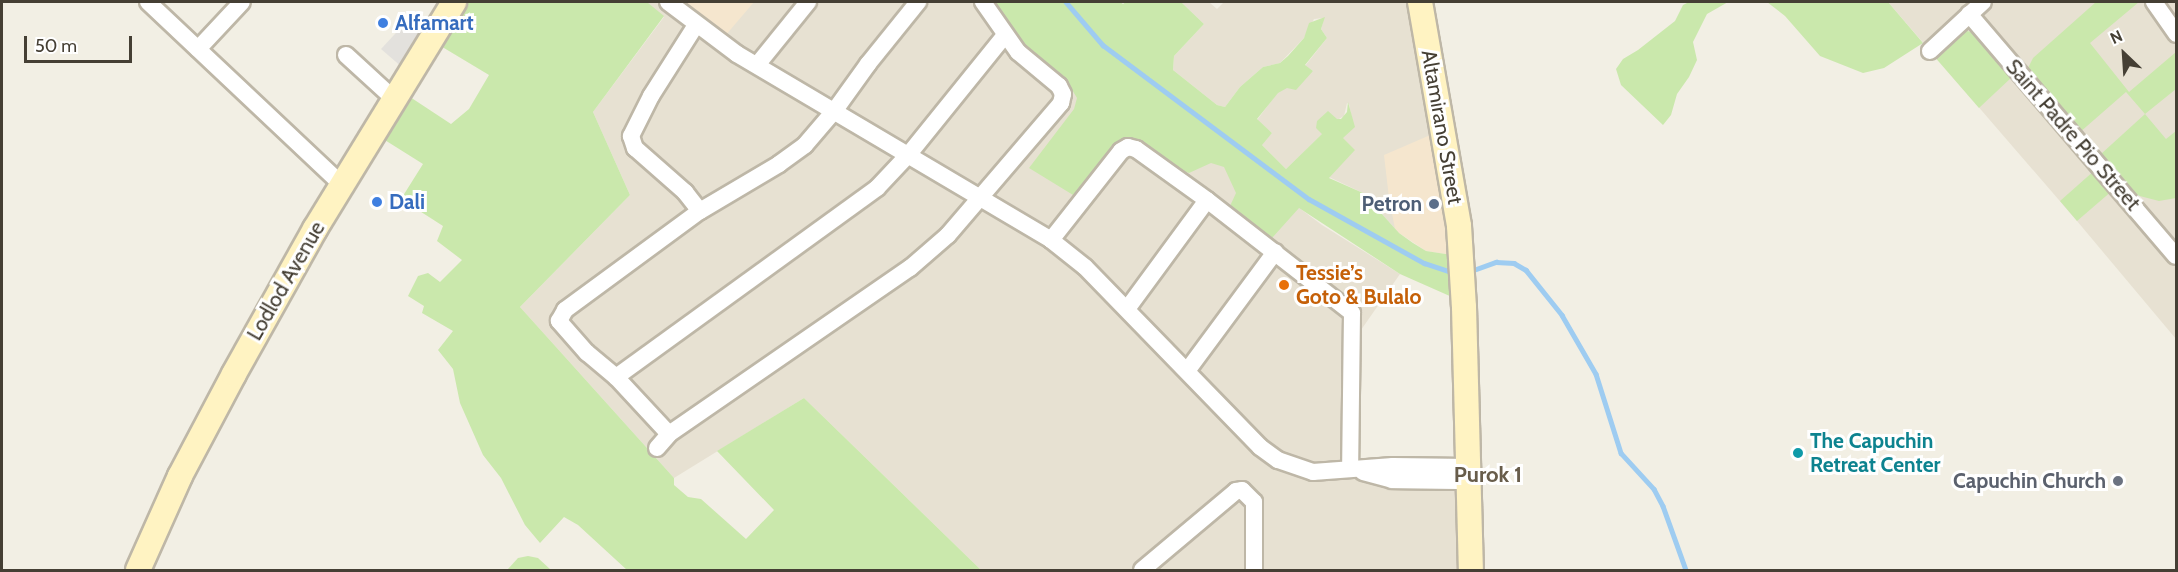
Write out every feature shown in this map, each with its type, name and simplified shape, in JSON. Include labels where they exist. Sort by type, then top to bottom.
[{"type":"main road","name":"Lodlod Avenue","points":[[138,570],[180,476],[229,383],[342,185],[454,2]]},
{"type":"main road","name":"Altamirano Street","points":[[1420,2],[1455,197],[1461,253],[1471,570]]},
{"type":"street","points":[[148,2],[342,185]]},
{"type":"street","points":[[198,49],[242,2]]},
{"type":"street","points":[[668,2],[696,25],[757,65],[1051,240],[1085,267],[1260,447],[1278,460],[1313,472],[1350,469],[1392,480],[1467,474]]},
{"type":"street","points":[[757,65],[808,2]]},
{"type":"street","points":[[669,434],[616,377],[587,353],[559,321],[565,310],[700,211],[779,164],[805,145],[835,110],[867,64],[918,2]]},
{"type":"street","points":[[657,448],[669,434],[910,267],[948,235],[1063,99],[1059,86],[1018,52],[983,2]]},
{"type":"street","points":[[1930,51],[1983,2]]},
{"type":"street","points":[[2154,2],[2176,34]]},
{"type":"street","name":"Saint Padre Pio Street","points":[[1969,14],[2176,256]]},
{"type":"street","points":[[696,25],[651,96],[631,136],[635,148],[686,192],[700,211]]},
{"type":"street","points":[[616,377],[877,188],[909,154],[1005,35]]},
{"type":"street","points":[[346,55],[394,99]]},
{"type":"street","points":[[1051,240],[1121,151],[1128,147],[1136,149],[1275,252],[1352,313],[1350,469]]},
{"type":"street","points":[[1127,309],[1206,200]]},
{"type":"street","points":[[1187,371],[1275,252]]},
{"type":"street","points":[[1142,570],[1236,491],[1242,490],[1254,502],[1254,570]]},
{"type":"shaded area","points":[[647,2],[1045,2],[1098,57],[1322,225],[1400,274],[1361,330],[1358,463],[1456,464],[1457,570],[981,570],[804,398],[674,478],[520,307],[630,195],[593,112],[664,17]]},
{"type":"shaded area","points":[[683,2],[754,2],[725,36]]},
{"type":"shaded area","points":[[1181,2],[1209,2],[1217,9],[1224,2],[1411,2],[1439,153],[1399,233],[1363,193],[1329,177],[1343,137],[1353,124],[1349,104],[1347,103],[1344,116],[1286,169],[1261,144],[1272,133],[1257,120],[1278,92],[1313,71],[1305,66],[1327,38],[1321,29],[1324,18],[1314,19],[1304,38],[1280,63],[1263,67],[1240,87],[1225,107],[1217,105],[1173,70],[1174,56],[1204,24]]},
{"type":"shaded area","points":[[1888,2],[2176,2],[2176,339],[2077,221]]},
{"type":"shaded area","points":[[407,21],[423,37],[403,68],[381,49]]},
{"type":"shaded area","points":[[1435,133],[1452,255],[1426,251],[1399,233],[1395,229],[1389,198],[1384,155]]},
{"type":"green space","points":[[466,2],[647,2],[664,16],[593,112],[630,195],[520,307],[674,478],[674,485],[688,497],[701,499],[746,539],[774,510],[717,451],[804,398],[981,570],[627,570],[578,525],[564,517],[540,543],[525,525],[501,478],[483,455],[460,403],[453,369],[438,350],[453,331],[422,313],[424,306],[408,296],[418,276],[428,273],[440,282],[462,260],[437,241],[443,226],[401,199],[423,164],[380,137],[407,95],[451,124],[469,109],[489,75],[439,45]]},
{"type":"green space","points":[[990,2],[1120,2],[1123,4],[1126,2],[1181,2],[1204,24],[1174,56],[1173,70],[1217,105],[1225,107],[1240,87],[1263,67],[1280,63],[1288,56],[1304,38],[1309,23],[1325,17],[1321,29],[1327,38],[1305,65],[1313,71],[1296,90],[1287,88],[1278,93],[1257,119],[1272,133],[1262,145],[1286,169],[1322,134],[1316,128],[1317,121],[1328,111],[1337,119],[1341,119],[1347,112],[1348,102],[1355,127],[1343,138],[1355,150],[1329,178],[1363,193],[1399,233],[1413,243],[1426,251],[1452,255],[1452,297],[1400,274],[1299,208],[1272,238],[1230,206],[1236,193],[1224,167],[1211,163],[1189,173],[1174,167],[1154,150],[1137,140],[1128,140],[1078,198],[1029,168],[1074,109],[1077,98],[1071,88],[1035,53],[1027,55]]},
{"type":"green space","points":[[1689,2],[1728,2],[1707,14],[1693,42],[1697,60],[1677,94],[1671,115],[1663,125],[1621,85],[1616,69],[1623,59],[1675,21],[1683,5]]},
{"type":"green space","points":[[1767,2],[1888,2],[1923,43],[1884,68],[1863,73],[1820,56],[1785,16]]},
{"type":"green space","points":[[2096,2],[2139,2],[2090,43],[2129,92],[2176,52],[2176,89],[2145,114],[2126,92],[2079,133],[2027,70],[2033,58]]},
{"type":"green space","points":[[1967,31],[1975,33],[2012,77],[1979,108],[1933,55]]},
{"type":"green space","points":[[2145,114],[2166,139],[2176,131],[2176,198],[2159,201],[2136,195],[2101,154]]},
{"type":"green space","points":[[2095,170],[2113,190],[2077,221],[2060,201]]},
{"type":"green space","points":[[528,556],[538,558],[551,570],[507,570],[518,558]]},
{"type":"waterway","points":[[1066,2],[1103,45],[1309,199],[1424,263],[1454,273]]},
{"type":"waterway","points":[[1468,272],[1496,262],[1514,263],[1526,270],[1562,315],[1596,374],[1621,453],[1654,489],[1663,506],[1686,570]]},
{"type":"place","name":"Alfamart","points":[[383,23]]},
{"type":"place","name":"Dali","points":[[377,202]]},
{"type":"place","name":"Petron","points":[[1434,204]]},
{"type":"place","name":"Tessie’s Goto & Bulalo","points":[[1284,285]]},
{"type":"place","name":"The Capuchin Retreat Center","points":[[1798,453]]},
{"type":"place","name":"Capuchin Church","points":[[2118,481]]},
{"type":"district","name":"Purok 1","points":[[1488,475]]}]
